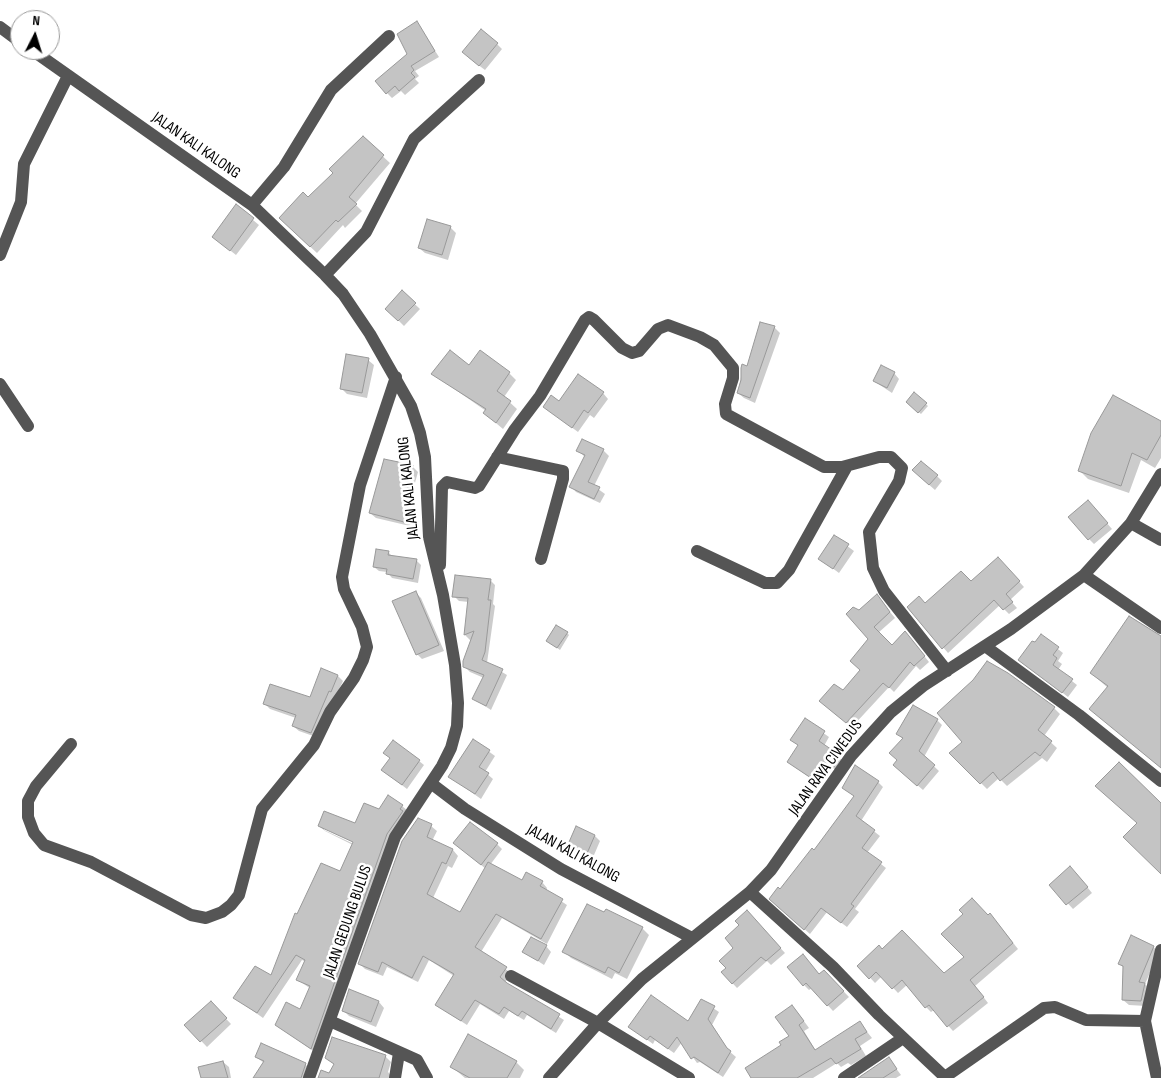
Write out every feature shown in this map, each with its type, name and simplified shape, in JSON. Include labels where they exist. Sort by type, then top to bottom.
[{"type":"street","points":[[252,205],[284,167],[331,90],[389,36]]},
{"type":"street","name":"JALAN KALI KALONG","points":[[46,60],[252,205],[325,275],[348,302],[396,377],[411,406],[425,456],[429,537],[439,575],[455,665],[458,703],[457,726],[451,748],[432,784],[465,810],[560,869],[692,938]]},
{"type":"street","points":[[0,255],[21,202],[24,164],[68,76]]},
{"type":"street","points":[[325,275],[366,232],[414,139],[479,80]]},
{"type":"street","points":[[439,575],[442,486],[447,482],[475,488],[479,486],[540,396],[585,320],[589,317],[622,348],[632,353],[639,352],[663,326],[668,325],[700,337],[714,345],[733,368],[733,378],[725,404],[726,414],[824,467],[847,466],[879,457],[891,457],[902,468],[899,482],[869,532],[873,568],[884,591],[947,671]]},
{"type":"street","points":[[71,744],[36,786],[28,801],[28,817],[34,833],[44,845],[91,862],[191,915],[206,918],[222,912],[231,905],[239,895],[262,809],[314,745],[330,712],[354,678],[363,660],[367,647],[362,627],[344,589],[342,577],[360,485],[396,377]]},
{"type":"street","points":[[0,384],[28,426]]},
{"type":"street","points":[[497,457],[563,471],[563,480],[541,559]]},
{"type":"street","points":[[697,551],[765,583],[777,583],[789,570],[847,466]]},
{"type":"street","name":"JALAN RAYA CIWEDUS","points":[[549,1078],[598,1023],[648,974],[750,892],[792,843],[851,756],[891,712],[1084,575],[1132,523],[1161,474]]},
{"type":"street","points":[[1132,523],[1161,540]]},
{"type":"street","points":[[1084,575],[1161,628]]},
{"type":"street","points":[[984,646],[1079,715],[1161,780]]},
{"type":"street","name":"JALAN GEDUNG BULUS","points":[[309,1078],[395,837],[432,784]]},
{"type":"street","points":[[750,892],[788,928],[833,966],[903,1038],[945,1077],[1044,1008],[1055,1007],[1086,1020],[1145,1021]]},
{"type":"street","points":[[1157,1078],[1145,1021],[1161,950]]},
{"type":"street","points":[[512,976],[598,1023],[689,1078]]},
{"type":"street","points":[[330,1022],[418,1061],[427,1078]]},
{"type":"street","points":[[844,1078],[903,1038]]},
{"type":"street","points":[[395,1078],[399,1053]]},
{"type":"building","points":[[417,21],[435,51],[411,66],[414,70],[411,73],[415,77],[399,91],[395,86],[386,94],[375,81],[407,54],[397,34]]},
{"type":"building","points":[[481,29],[498,43],[479,66],[462,52]]},
{"type":"building","points":[[363,136],[384,155],[349,197],[357,204],[338,222],[336,220],[310,247],[279,218],[303,192],[308,197],[333,173],[329,169]]},
{"type":"building","points":[[236,204],[254,218],[230,251],[212,237]]},
{"type":"building","points":[[427,219],[451,226],[442,255],[418,248]]},
{"type":"building","points":[[402,290],[416,303],[398,321],[385,309]]},
{"type":"building","points":[[760,322],[775,326],[750,398],[737,393],[741,380],[742,364],[747,366]]},
{"type":"building","points":[[450,350],[469,365],[480,350],[510,372],[497,391],[511,401],[496,423],[483,413],[486,409],[431,374]]},
{"type":"building","points":[[346,354],[369,358],[362,393],[340,389]]},
{"type":"building","points":[[881,365],[895,372],[887,388],[873,381]]},
{"type":"building","points":[[578,374],[604,392],[588,413],[584,410],[572,428],[543,407],[551,395],[559,401]]},
{"type":"building","points":[[914,392],[927,403],[918,413],[906,402]]},
{"type":"building","points":[[1113,395],[1161,421],[1161,435],[1147,460],[1132,453],[1121,486],[1078,471],[1091,433]]},
{"type":"building","points":[[582,439],[604,449],[588,482],[600,487],[594,499],[569,487],[585,455],[576,451]]},
{"type":"building","points":[[384,459],[413,465],[406,494],[411,495],[404,522],[369,513]]},
{"type":"building","points":[[921,461],[938,475],[929,485],[912,470]]},
{"type":"building","points":[[1088,500],[1108,523],[1088,540],[1068,517]]},
{"type":"building","points":[[834,535],[849,544],[833,569],[818,559]]},
{"type":"building","points":[[376,549],[389,551],[388,555],[417,559],[413,579],[386,574],[387,569],[373,567]]},
{"type":"building","points":[[998,557],[1020,581],[1006,594],[1013,602],[1003,610],[994,600],[942,649],[907,607],[919,596],[925,603],[961,571],[971,581]]},
{"type":"building","points":[[455,575],[491,579],[488,600],[491,600],[485,652],[482,660],[503,669],[486,706],[472,699],[484,675],[463,667],[463,661],[474,631],[464,635],[468,598],[452,597]]},
{"type":"building","points":[[416,591],[439,645],[416,655],[392,601]]},
{"type":"building","points":[[877,594],[890,612],[874,627],[892,645],[905,631],[925,656],[914,666],[910,662],[889,688],[883,683],[846,723],[819,701],[834,684],[843,690],[860,670],[850,661],[868,639],[846,614],[853,607],[859,610]]},
{"type":"building","points":[[1129,616],[1161,636],[1161,768],[1089,709],[1108,686],[1090,673]]},
{"type":"building","points":[[556,625],[568,632],[557,648],[546,641]]},
{"type":"building","points":[[1041,634],[1059,647],[1053,655],[1057,658],[1053,665],[1073,679],[1062,693],[1018,660],[1032,641],[1035,642]]},
{"type":"building","points":[[987,661],[1008,673],[1055,707],[1038,730],[1052,741],[1040,756],[1035,752],[1000,781],[993,772],[980,784],[949,753],[962,742],[937,713],[973,680]]},
{"type":"building","points":[[321,668],[338,675],[311,733],[292,726],[296,715],[263,704],[270,684],[310,697]]},
{"type":"building","points":[[913,705],[938,719],[919,751],[935,765],[917,786],[893,765],[897,760],[889,753],[903,738],[896,734]]},
{"type":"building","points":[[805,718],[825,731],[819,741],[841,756],[833,768],[825,763],[814,780],[787,762],[798,745],[790,740]]},
{"type":"building","points":[[473,739],[490,750],[479,767],[489,773],[475,794],[448,777]]},
{"type":"building","points":[[393,740],[420,760],[402,785],[381,770],[390,758],[383,753]]},
{"type":"building","points":[[1119,762],[1161,803],[1161,874],[1123,837],[1137,823],[1095,786]]},
{"type":"building","points":[[855,765],[879,781],[856,816],[875,830],[862,848],[882,862],[851,904],[854,906],[841,923],[821,908],[804,930],[769,899],[778,887],[780,889],[812,848],[814,850],[854,796],[842,788]]},
{"type":"building","points":[[388,795],[403,805],[400,809],[403,811],[387,834],[311,1049],[275,1025],[286,1002],[300,1009],[310,986],[296,980],[305,960],[296,955],[257,1013],[233,998],[255,966],[271,975],[295,913],[297,914],[321,863],[340,871],[353,842],[318,826],[324,811],[355,823],[364,803],[379,809]]},
{"type":"building","points":[[418,818],[432,824],[427,837],[453,849],[446,864],[442,862],[427,894],[460,912],[488,862],[522,880],[526,872],[543,881],[540,886],[563,899],[541,939],[496,914],[475,947],[507,967],[500,977],[507,983],[560,1014],[551,1029],[522,1011],[518,1016],[504,1007],[499,1014],[475,1000],[461,1021],[435,1005],[454,974],[423,956],[412,978],[382,962],[378,972],[358,964],[402,841]]},
{"type":"building","points":[[470,822],[498,843],[481,865],[453,843]]},
{"type":"building","points":[[576,826],[595,835],[585,858],[566,849]]},
{"type":"building","points":[[1070,866],[1088,887],[1066,905],[1049,885]]},
{"type":"building","points":[[972,898],[988,915],[990,913],[1013,943],[970,980],[984,997],[947,1027],[929,1005],[925,1008],[902,980],[892,989],[876,972],[869,979],[857,966],[879,945],[882,949],[902,930],[944,973],[964,957],[941,934],[963,914],[959,910]]},
{"type":"building","points":[[587,904],[604,912],[606,909],[643,927],[619,973],[608,967],[605,973],[562,952]]},
{"type":"building","points":[[747,910],[781,948],[766,961],[761,957],[732,984],[721,972],[726,968],[719,961],[733,948],[725,938],[739,925],[735,921]]},
{"type":"building","points":[[1131,935],[1154,946],[1139,982],[1145,983],[1141,1001],[1122,1000],[1123,966],[1118,964]]},
{"type":"building","points":[[531,937],[547,945],[538,961],[522,952]]},
{"type":"building","points":[[803,954],[819,974],[824,970],[844,991],[827,1006],[806,983],[803,986],[787,967]]},
{"type":"building","points":[[349,989],[379,1001],[371,1022],[342,1011]]},
{"type":"building","points":[[651,995],[688,1021],[701,999],[715,1006],[708,1019],[731,1051],[718,1073],[694,1057],[691,1059],[677,1037],[668,1049],[650,1036],[647,1040],[628,1027]]},
{"type":"building","points":[[211,1001],[227,1018],[200,1042],[184,1025]]},
{"type":"building","points":[[792,1005],[804,1021],[799,1025],[815,1050],[860,1021],[867,1032],[855,1039],[861,1049],[836,1064],[831,1058],[797,1078],[751,1078],[745,1068],[781,1045],[779,1042],[789,1036],[775,1017]]},
{"type":"building","points":[[468,1034],[517,1061],[507,1078],[470,1078],[450,1067]]},
{"type":"building","points":[[332,1037],[386,1055],[379,1078],[318,1078],[321,1070],[329,1073],[334,1064],[325,1058]]},
{"type":"building","points":[[261,1043],[306,1063],[301,1078],[253,1078],[264,1061],[255,1057]]},
{"type":"building","points":[[889,1057],[897,1069],[883,1078],[858,1078]]},
{"type":"building","points":[[223,1061],[228,1078],[201,1078],[198,1067]]}]
